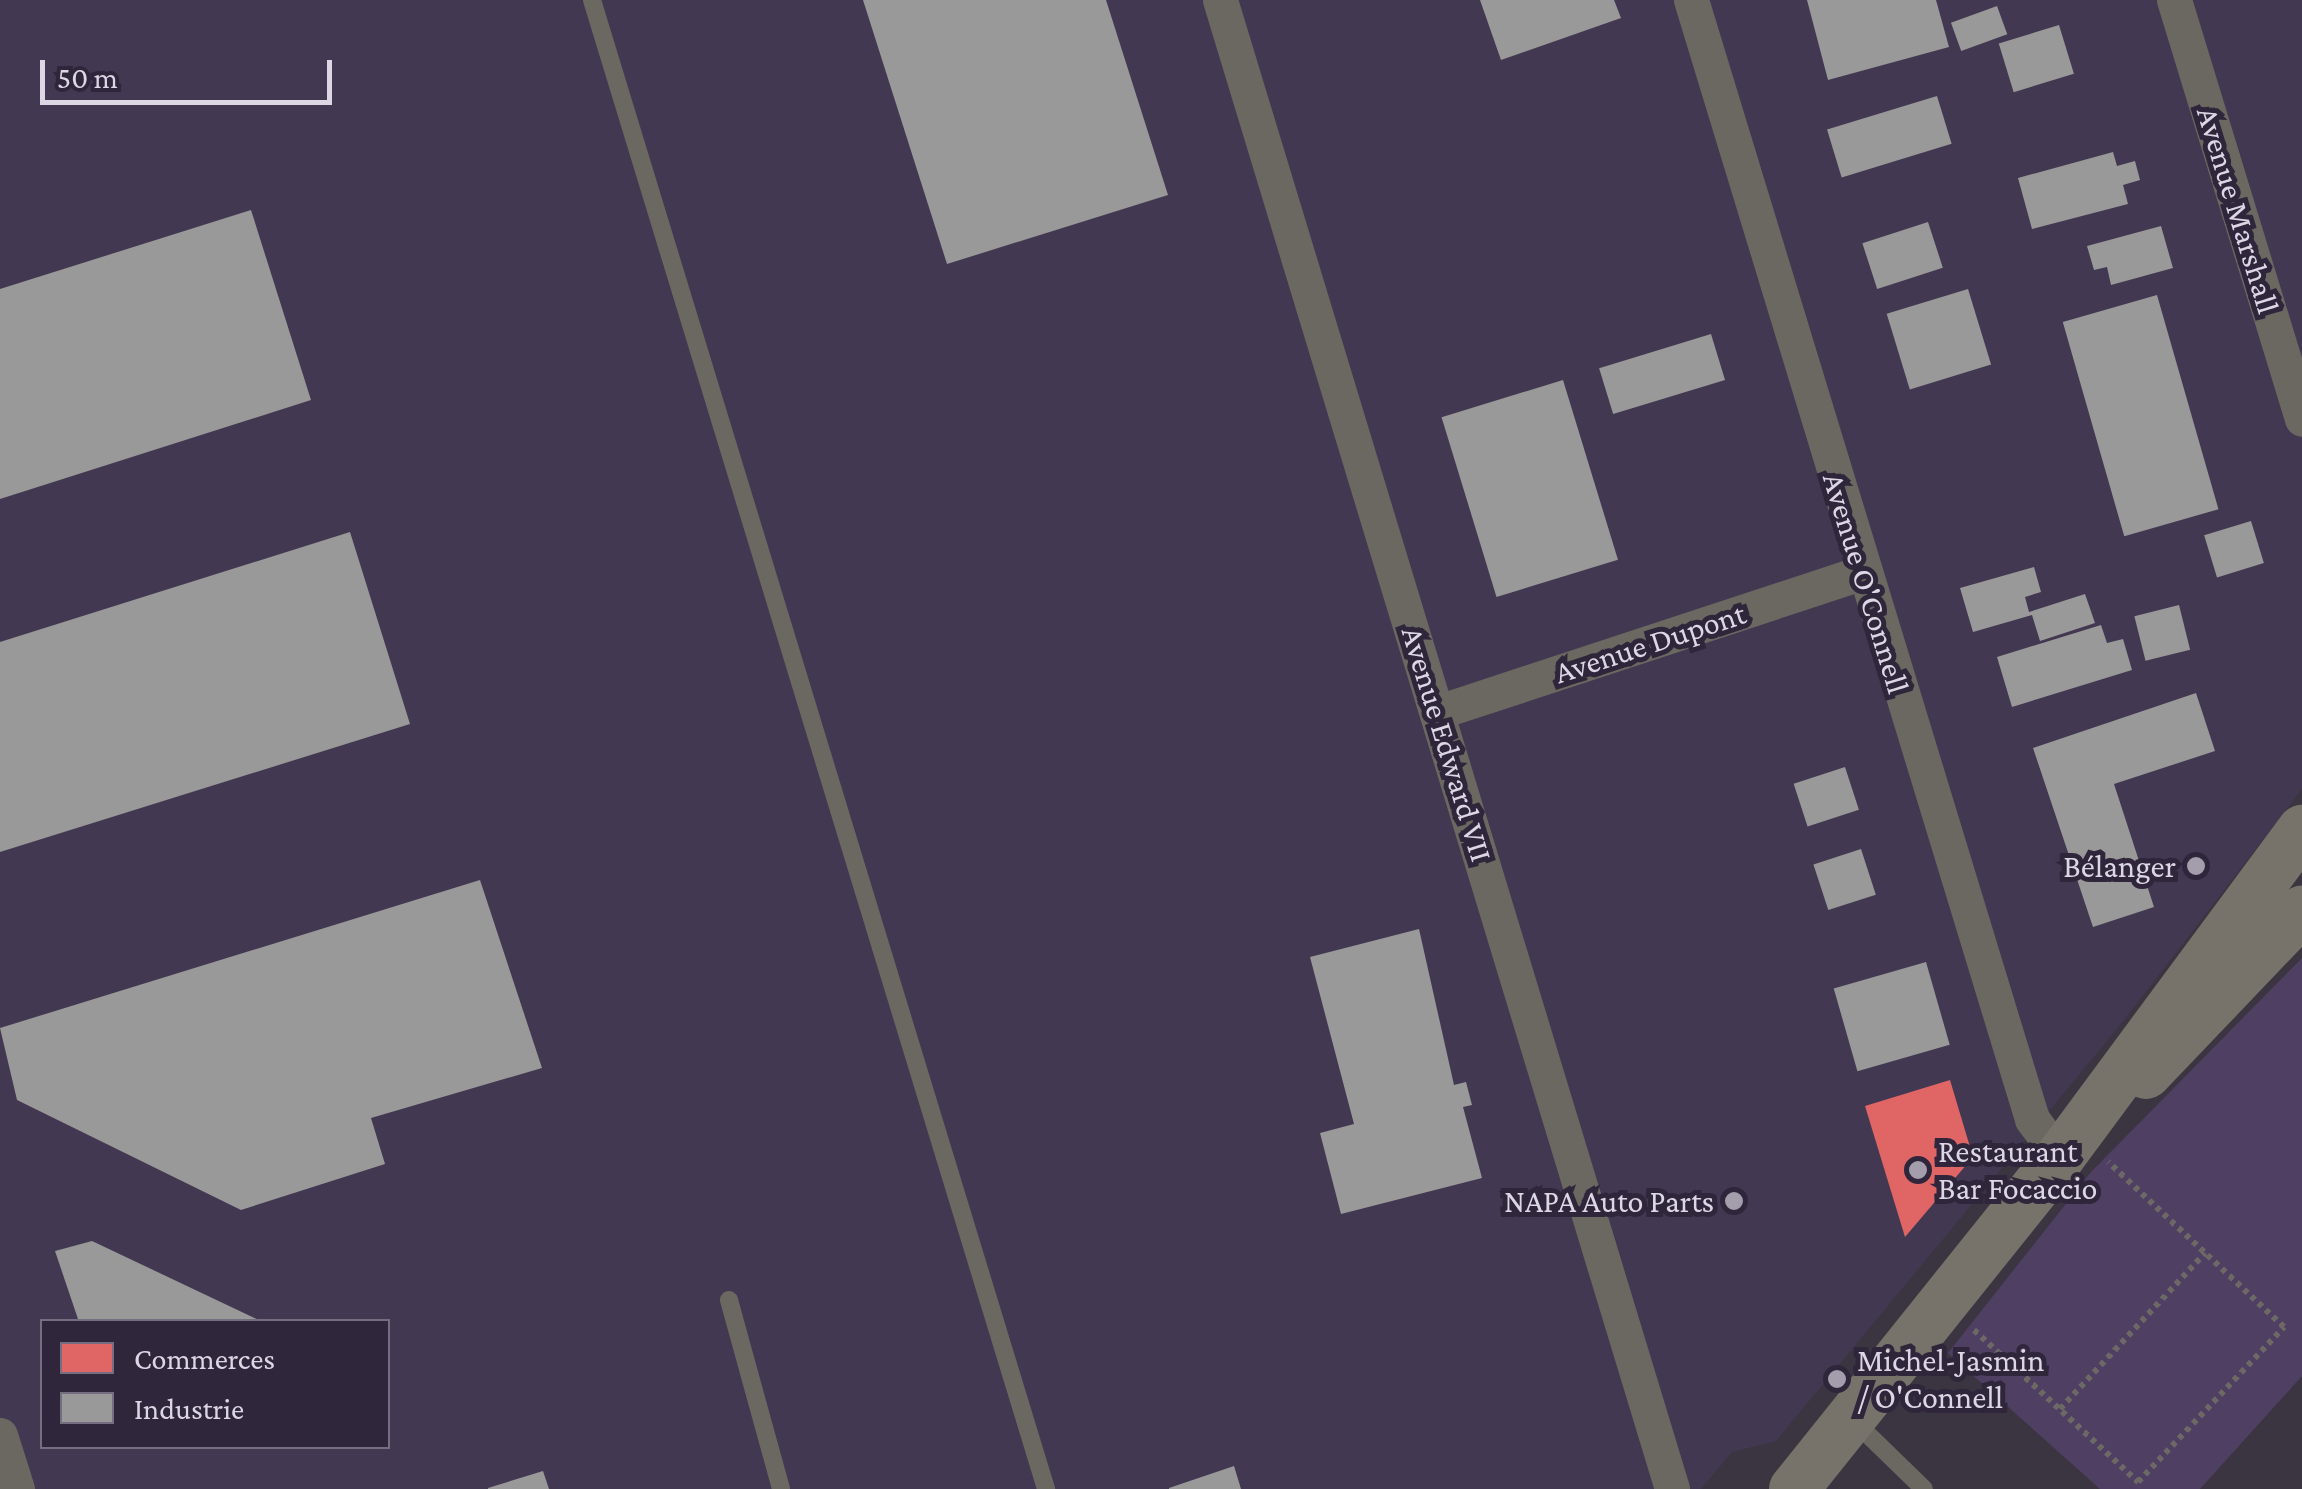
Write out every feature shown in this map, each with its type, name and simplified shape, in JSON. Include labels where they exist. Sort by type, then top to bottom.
[{"type":"main road","points":[[2082,1158],[2302,830]]},
{"type":"main road","points":[[1794,1489],[1851,1418],[2302,911]]},
{"type":"street","name":"Avenue Edward VII","points":[[1220,0],[1672,1489]]},
{"type":"street","name":"Avenue O'Connell","points":[[1691,0],[1862,573],[2032,1119],[2082,1158]]},
{"type":"street","name":"Avenue Marshall","points":[[2174,0],[2302,419]]},
{"type":"street","name":"Avenue Dupont","points":[[1438,712],[1862,573]]},
{"type":"street","points":[[0,1436],[17,1489]]},
{"type":"lane","points":[[592,0],[1046,1489]]},
{"type":"lane","points":[[729,1300],[781,1489]]},
{"type":"lane","points":[[1851,1418],[1924,1489]]},
{"type":"path","points":[[1970,1326],[2138,1482],[2284,1327],[2205,1253],[2082,1158]]},
{"type":"path","points":[[2060,1409],[2205,1253]]},
{"type":"shaded area","points":[[0,0],[2302,0],[2302,789],[2121,1024],[1776,1441],[1732,1452],[1701,1489],[0,1489]]},
{"type":"shaded area","points":[[2302,958],[2302,1376],[2200,1489],[2100,1489],[1948,1353],[2091,1172]]},
{"type":"building: Commerces","points":[[1950,1080],[1973,1157],[1905,1237],[1865,1106]]},
{"type":"building: Industrie","points":[[863,0],[1106,0],[1168,195],[947,264]]},
{"type":"building: Industrie","points":[[1480,0],[1614,0],[1621,18],[1501,60]]},
{"type":"building: Industrie","points":[[1807,0],[1936,0],[1949,47],[1828,80]]},
{"type":"building: Industrie","points":[[1997,6],[2007,34],[1961,51],[1951,23]]},
{"type":"building: Industrie","points":[[2059,25],[2074,74],[2014,92],[1999,43]]},
{"type":"building: Industrie","points":[[1937,96],[1952,144],[1842,177],[1827,130]]},
{"type":"building: Industrie","points":[[2113,152],[2117,166],[2135,161],[2140,180],[2123,185],[2128,204],[2032,229],[2018,178]]},
{"type":"building: Industrie","points":[[251,210],[311,400],[0,499],[0,289]]},
{"type":"building: Industrie","points":[[1928,222],[1943,268],[1877,289],[1862,243]]},
{"type":"building: Industrie","points":[[2161,226],[2173,268],[2111,285],[2107,267],[2094,270],[2087,246]]},
{"type":"building: Industrie","points":[[1968,289],[1991,365],[1910,389],[1887,314]]},
{"type":"building: Industrie","points":[[2157,295],[2218,509],[2124,536],[2063,322]]},
{"type":"building: Industrie","points":[[1711,334],[1725,380],[1613,414],[1599,368]]},
{"type":"building: Industrie","points":[[1563,380],[1618,560],[1497,597],[1442,417]]},
{"type":"building: Industrie","points":[[2251,521],[2264,563],[2217,577],[2204,535]]},
{"type":"building: Industrie","points":[[350,532],[410,724],[0,852],[0,642]]},
{"type":"building: Industrie","points":[[2034,567],[2041,592],[2025,597],[2029,612],[2085,594],[2095,623],[2040,641],[2032,615],[1973,632],[1960,588]]},
{"type":"building: Industrie","points":[[2179,605],[2190,650],[2145,661],[2134,616]]},
{"type":"building: Industrie","points":[[2101,625],[2107,643],[2123,639],[2132,670],[2012,707],[1997,657]]},
{"type":"building: Industrie","points":[[2196,693],[2215,751],[2114,784],[2154,907],[2093,927],[2033,748]]},
{"type":"building: Industrie","points":[[1845,767],[1859,810],[1808,826],[1794,784]]},
{"type":"building: Industrie","points":[[1861,849],[1876,895],[1828,910],[1813,864]]},
{"type":"building: Industrie","points":[[480,880],[542,1068],[371,1118],[385,1164],[241,1210],[17,1100],[0,1028]]},
{"type":"building: Industrie","points":[[1419,929],[1454,1085],[1466,1082],[1472,1105],[1463,1107],[1482,1178],[1341,1214],[1320,1133],[1354,1124],[1310,957]]},
{"type":"building: Industrie","points":[[1926,962],[1950,1045],[1857,1071],[1834,988]]},
{"type":"building: Industrie","points":[[92,1241],[257,1319],[78,1319],[55,1251]]},
{"type":"building: Industrie","points":[[1234,1466],[1241,1489],[1169,1489],[1169,1488]]},
{"type":"building: Industrie","points":[[543,1471],[549,1489],[488,1489],[488,1488]]},
{"type":"place","name":"Bélanger","points":[[2196,866]]},
{"type":"place","name":"Restaurant Bar Focaccio","points":[[1918,1170]]},
{"type":"place","name":"NAPA Auto Parts","points":[[1734,1201]]},
{"type":"place","name":"Michel-Jasmin / O'Connell","points":[[1837,1379]]}]
